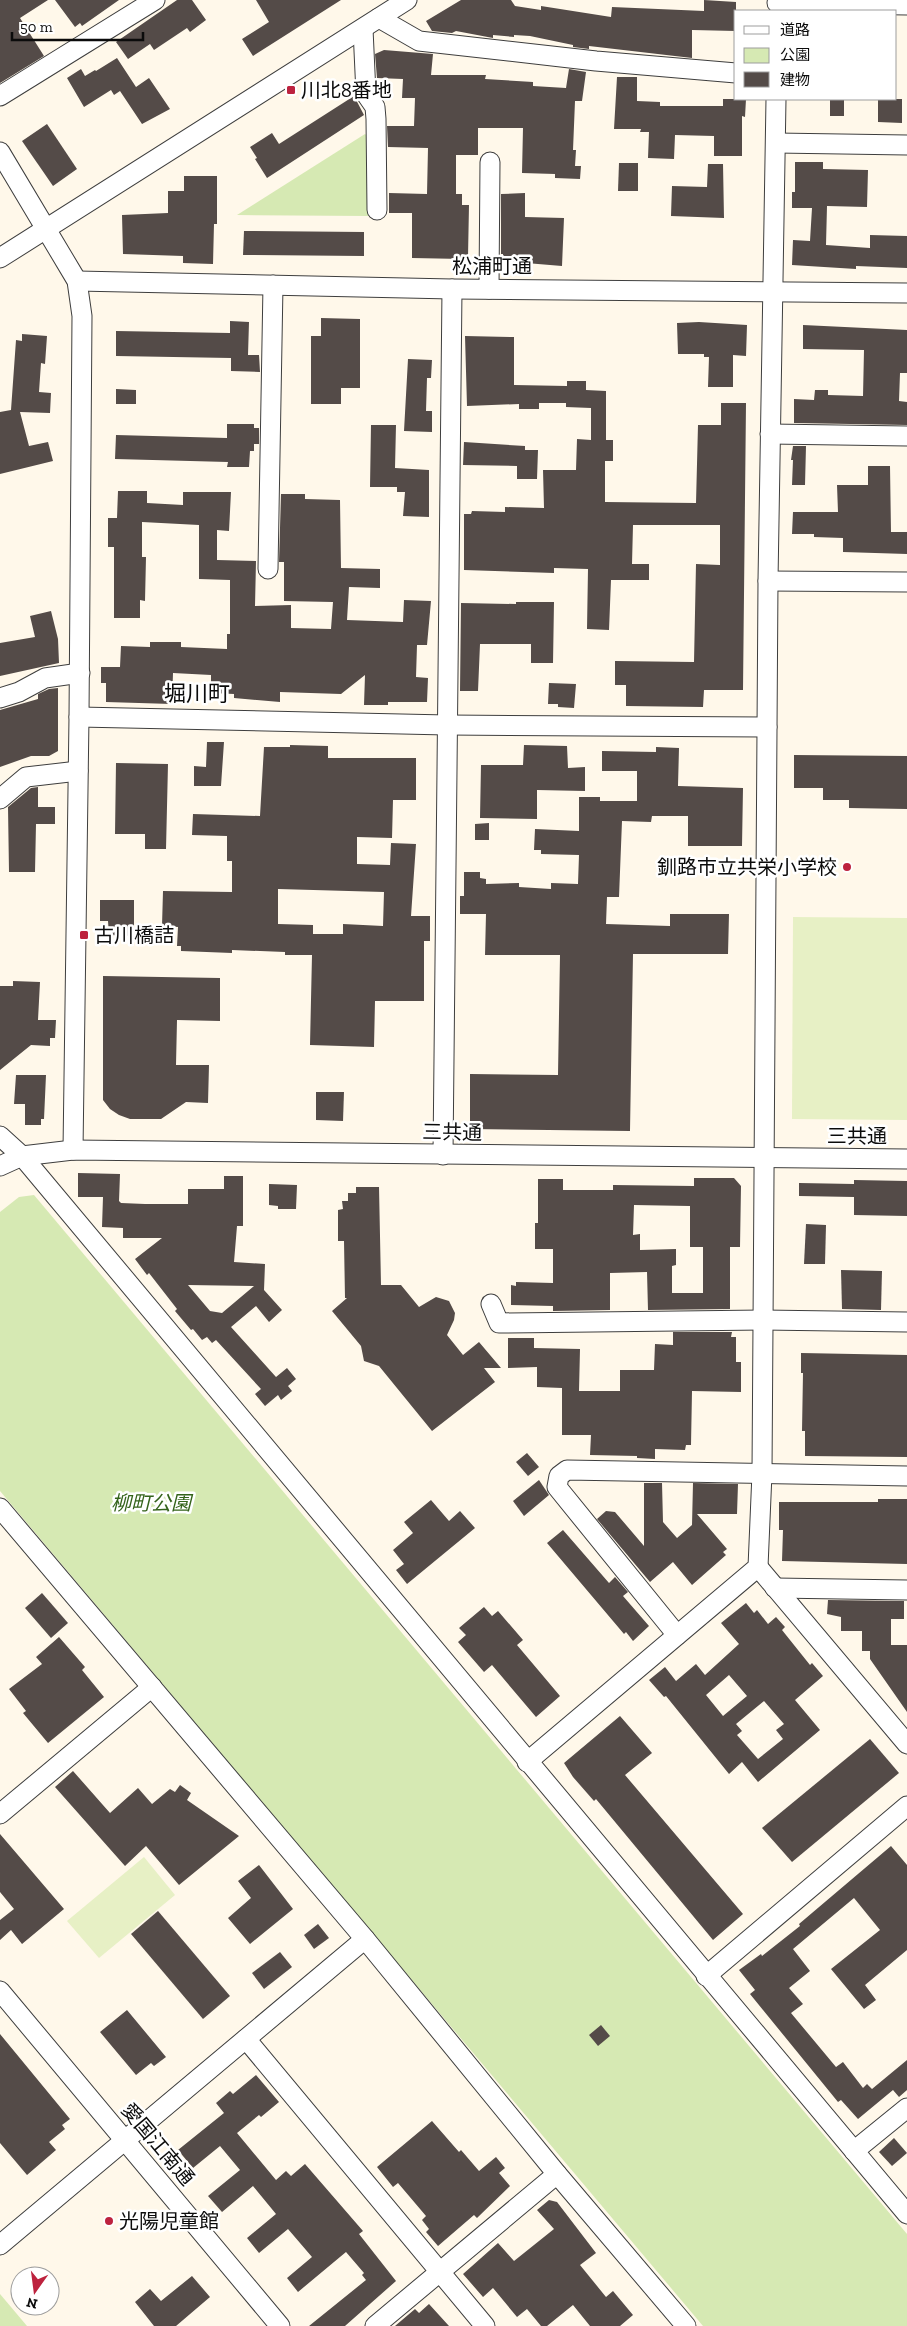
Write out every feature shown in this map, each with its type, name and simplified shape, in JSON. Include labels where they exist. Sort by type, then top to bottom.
[{"type":"street","points":[[0,96],[154,0]]},
{"type":"street","points":[[0,258],[406,0]]},
{"type":"street","points":[[777,5],[907,4]]},
{"type":"street","points":[[379,18],[419,41],[596,61],[734,73]]},
{"type":"street","points":[[363,29],[366,94],[375,107],[376,119],[378,210]]},
{"type":"street","points":[[776,100],[768,581],[762,1473],[758,1567],[907,1744]]},
{"type":"street","points":[[776,143],[907,144]]},
{"type":"street","points":[[0,152],[77,281],[82,316],[80,673],[73,1150]]},
{"type":"street","points":[[489,289],[490,162]]},
{"type":"street","name":"松浦町通","points":[[77,281],[489,289],[907,293]]},
{"type":"street","points":[[268,569],[273,285]]},
{"type":"street","points":[[443,1155],[452,288]]},
{"type":"street","points":[[770,434],[907,436]]},
{"type":"street","points":[[768,581],[907,582]]},
{"type":"street","points":[[0,698],[19,692],[45,678],[80,673]]},
{"type":"street","points":[[79,717],[447,725],[767,727]]},
{"type":"street","points":[[0,799],[26,777],[78,771]]},
{"type":"street","points":[[0,1136],[22,1156],[526,1762],[907,2214]]},
{"type":"street","name":"三共通","points":[[0,1166],[22,1156],[73,1150],[907,1159]]},
{"type":"street","points":[[491,1304],[499,1324],[763,1320],[907,1322]]},
{"type":"street","points":[[677,1635],[557,1487],[559,1476],[567,1470],[907,1476]]},
{"type":"street","points":[[0,1508],[364,1939],[557,2174],[686,2326]]},
{"type":"street","points":[[526,1762],[758,1567]]},
{"type":"street","points":[[775,1588],[907,1590]]},
{"type":"street","points":[[0,1814],[152,1687]]},
{"type":"street","points":[[706,1976],[907,1806]]},
{"type":"street","points":[[0,2245],[364,1939]]},
{"type":"street","name":"愛国江南通","points":[[0,1991],[280,2326]]},
{"type":"street","points":[[246,2039],[485,2326]]},
{"type":"street","points":[[854,2151],[907,2108]]},
{"type":"street","points":[[375,2326],[557,2174]]},
{"type":"green space","points":[[365,134],[371,139],[369,216],[237,215]]},
{"type":"green space","points":[[793,917],[907,918],[907,1120],[792,1119]]},
{"type":"green space","name":"柳町公園","points":[[34,1195],[907,2234],[907,2326],[703,2326],[0,1491],[0,1212],[19,1197]]},
{"type":"green space","points":[[144,1857],[175,1895],[99,1958],[67,1921]]},
{"type":"green space","points":[[0,2294],[10,2306],[10,2316],[19,2316],[27,2326],[0,2326]]},
{"type":"building","points":[[0,0],[48,0],[20,18],[44,56],[0,83]]},
{"type":"building","points":[[55,0],[119,0],[82,26],[80,23],[75,27]]},
{"type":"building","points":[[177,0],[192,0],[206,20],[190,32],[187,28],[154,50],[150,44],[128,59],[116,42]]},
{"type":"building","points":[[256,0],[341,0],[253,56],[242,39],[269,22]]},
{"type":"building","points":[[461,0],[511,0],[515,6],[541,10],[541,6],[611,17],[612,7],[704,11],[704,0],[736,2],[734,31],[692,30],[692,58],[589,46],[589,49],[573,47],[573,45],[530,36],[493,35],[493,38],[456,31],[452,33],[432,31],[426,21]]},
{"type":"building","points":[[384,50],[433,54],[431,75],[486,75],[485,79],[533,82],[533,86],[566,88],[569,69],[586,72],[582,101],[575,101],[573,150],[576,150],[575,166],[581,166],[580,179],[555,178],[555,174],[522,173],[523,128],[478,128],[478,155],[456,155],[456,194],[462,194],[462,205],[469,205],[468,257],[463,257],[463,259],[412,258],[412,213],[389,213],[389,193],[427,194],[428,148],[388,147],[387,126],[414,126],[415,98],[402,98],[403,79],[377,78],[375,54]]},
{"type":"building","points":[[117,58],[136,87],[149,78],[170,109],[142,124],[120,91],[114,95],[111,90],[84,107],[67,78],[81,69],[85,76]]},
{"type":"building","points":[[617,77],[637,77],[637,101],[660,102],[660,106],[723,106],[723,99],[746,100],[745,117],[742,116],[742,156],[714,156],[714,136],[675,135],[674,159],[648,158],[649,132],[640,132],[641,129],[614,129]]},
{"type":"building","points":[[354,96],[364,115],[267,178],[250,147],[272,133],[279,144]]},
{"type":"building","points":[[902,99],[902,123],[878,122],[878,100]]},
{"type":"building","points":[[830,100],[844,100],[844,116],[830,116]]},
{"type":"building","points":[[47,124],[77,169],[53,186],[22,141]]},
{"type":"building","points":[[795,162],[823,162],[823,169],[868,170],[867,207],[827,206],[826,245],[870,248],[870,235],[907,236],[907,268],[856,266],[856,269],[792,265],[793,240],[810,241],[812,208],[792,208],[792,192],[795,192]]},
{"type":"building","points":[[619,163],[638,163],[638,191],[618,191]]},
{"type":"building","points":[[708,164],[723,164],[724,218],[671,216],[672,186],[707,187]]},
{"type":"building","points":[[184,176],[217,176],[217,224],[214,224],[213,264],[183,263],[183,256],[123,254],[122,215],[168,213],[168,191],[184,191]]},
{"type":"building","points":[[525,193],[525,217],[564,218],[562,266],[503,261],[503,254],[501,254],[501,194]]},
{"type":"building","points":[[244,231],[364,232],[364,256],[243,255]]},
{"type":"building","points":[[321,318],[360,319],[360,388],[341,388],[341,404],[311,404],[311,336],[321,336]]},
{"type":"building","points":[[230,321],[249,322],[248,355],[259,355],[260,372],[231,371],[231,358],[116,356],[116,331],[230,333]]},
{"type":"building","points":[[699,322],[747,325],[746,356],[733,355],[733,387],[708,387],[709,357],[704,357],[704,354],[678,354],[677,323]]},
{"type":"building","points":[[803,325],[907,330],[907,373],[900,373],[899,401],[907,402],[907,425],[794,423],[794,399],[814,400],[815,390],[828,390],[828,395],[863,396],[864,350],[803,349]]},
{"type":"building","points":[[22,334],[47,336],[45,364],[41,363],[39,392],[51,393],[50,413],[20,412],[29,446],[48,442],[53,461],[0,474],[0,412],[11,410],[16,340],[22,341]]},
{"type":"building","points":[[465,336],[514,337],[514,385],[567,386],[567,381],[586,381],[586,390],[606,391],[606,440],[613,440],[613,461],[605,461],[605,502],[696,503],[698,425],[721,425],[721,403],[746,403],[743,690],[704,690],[703,707],[626,706],[626,685],[615,685],[615,661],[694,662],[696,564],[720,565],[720,525],[633,525],[632,564],[649,564],[649,580],[611,580],[609,630],[587,629],[588,569],[554,568],[554,573],[464,570],[464,514],[471,514],[472,511],[505,512],[505,507],[544,508],[543,470],[576,470],[577,439],[591,440],[591,408],[566,407],[566,403],[539,403],[539,409],[519,409],[519,404],[467,406]]},
{"type":"building","points":[[408,359],[432,360],[431,378],[427,378],[426,411],[432,411],[432,432],[404,431]]},
{"type":"building","points":[[116,389],[136,390],[136,404],[116,404]]},
{"type":"building","points":[[227,424],[254,424],[254,428],[259,428],[259,444],[254,444],[254,451],[250,451],[249,467],[227,467],[228,462],[115,459],[116,435],[227,438]]},
{"type":"building","points":[[371,425],[396,425],[395,468],[429,470],[429,517],[403,516],[405,492],[397,492],[397,487],[370,487]]},
{"type":"building","points":[[464,442],[525,446],[525,450],[538,450],[537,479],[517,479],[517,466],[463,465]]},
{"type":"building","points":[[793,446],[806,446],[805,485],[792,485],[793,460],[791,460]]},
{"type":"building","points":[[868,466],[890,466],[891,532],[907,532],[907,554],[843,552],[843,538],[814,537],[814,534],[792,534],[793,512],[838,512],[837,485],[868,485]]},
{"type":"building","points":[[118,491],[147,491],[147,503],[183,505],[183,492],[231,492],[229,531],[217,530],[217,560],[256,561],[255,606],[291,605],[291,628],[331,629],[333,602],[284,601],[284,562],[279,562],[281,494],[305,494],[305,499],[340,500],[341,568],[380,569],[380,588],[349,587],[347,620],[403,622],[404,600],[431,601],[427,645],[417,645],[416,677],[428,678],[427,702],[388,702],[388,705],[364,705],[365,675],[341,694],[280,692],[280,702],[234,698],[234,694],[211,693],[211,675],[173,673],[172,704],[106,702],[106,683],[101,683],[101,667],[120,667],[121,646],[150,647],[150,642],[181,642],[181,647],[227,649],[227,634],[230,634],[230,580],[199,579],[199,525],[142,522],[142,557],[146,557],[145,601],[140,600],[140,618],[114,618],[114,547],[108,547],[108,518],[117,518]]},
{"type":"building","points":[[516,602],[554,602],[553,663],[531,663],[531,644],[480,644],[478,691],[460,691],[461,603],[516,604]]},
{"type":"building","points":[[51,611],[58,639],[59,663],[0,676],[0,643],[35,637],[30,616]]},
{"type":"building","points":[[549,683],[576,684],[574,708],[558,707],[558,704],[548,704]]},
{"type":"building","points":[[58,688],[58,751],[49,756],[31,756],[0,767],[0,710],[38,699],[38,694],[49,689]]},
{"type":"building","points":[[207,742],[224,742],[221,786],[194,786],[194,766],[206,767]]},
{"type":"building","points":[[290,745],[328,746],[328,758],[416,758],[416,800],[393,800],[392,838],[357,837],[357,864],[390,865],[391,843],[416,844],[411,916],[430,916],[430,941],[424,941],[424,1001],[375,1001],[374,1047],[310,1045],[312,955],[285,955],[285,952],[232,950],[232,953],[181,951],[181,946],[177,946],[178,927],[162,926],[163,891],[232,892],[232,861],[227,861],[227,836],[192,835],[193,814],[260,816],[264,747],[290,747]],"holes":[[[278,889],[384,892],[383,926],[343,924],[343,934],[313,934],[313,925],[278,924]]]},
{"type":"building","points":[[524,745],[567,746],[568,768],[585,767],[585,791],[537,790],[537,819],[480,818],[481,765],[523,765]]},
{"type":"building","points":[[656,747],[679,748],[678,786],[743,788],[742,846],[688,846],[688,816],[652,816],[651,822],[622,821],[619,897],[607,897],[606,924],[670,926],[670,914],[729,914],[728,954],[633,954],[630,1131],[470,1129],[470,1074],[558,1075],[560,955],[485,955],[486,914],[460,914],[460,896],[464,896],[464,872],[480,872],[480,878],[486,879],[486,884],[519,883],[519,887],[551,889],[551,883],[578,884],[579,855],[541,854],[541,850],[534,850],[535,829],[579,831],[579,797],[600,797],[600,801],[637,801],[637,771],[602,771],[602,751],[656,752]]},
{"type":"building","points":[[794,755],[907,756],[907,809],[849,808],[849,800],[823,800],[823,788],[794,788]]},
{"type":"building","points":[[116,763],[168,764],[166,849],[145,849],[145,834],[115,834]]},
{"type":"building","points":[[38,787],[38,807],[55,807],[55,824],[36,824],[35,872],[9,872],[8,807],[31,788]]},
{"type":"building","points":[[489,823],[489,840],[475,840],[475,824]]},
{"type":"building","points":[[100,900],[134,900],[134,936],[109,935],[108,921],[100,921]]},
{"type":"building","points":[[103,976],[220,978],[220,1021],[177,1020],[176,1065],[209,1065],[208,1103],[186,1102],[161,1119],[130,1119],[110,1109],[103,1100]]},
{"type":"building","points":[[13,981],[40,982],[38,1020],[56,1020],[55,1038],[50,1038],[50,1046],[31,1045],[0,1070],[0,986],[13,986]]},
{"type":"building","points":[[16,1075],[46,1075],[44,1119],[41,1119],[41,1125],[25,1125],[25,1104],[14,1104]]},
{"type":"building","points":[[316,1092],[344,1092],[343,1121],[316,1120]]},
{"type":"building","points":[[78,1173],[120,1174],[119,1201],[121,1203],[145,1204],[188,1204],[188,1189],[224,1189],[224,1176],[243,1176],[243,1226],[237,1226],[234,1262],[265,1264],[264,1290],[282,1310],[269,1322],[256,1306],[231,1327],[276,1377],[287,1368],[296,1379],[288,1386],[292,1391],[281,1400],[278,1395],[265,1406],[255,1394],[261,1389],[216,1340],[212,1343],[207,1337],[202,1340],[193,1329],[191,1330],[175,1311],[177,1309],[149,1273],[147,1275],[135,1259],[162,1238],[123,1238],[123,1228],[102,1227],[103,1197],[78,1197]],"holes":[[[188,1285],[254,1286],[222,1313],[210,1311]]]},
{"type":"building","points":[[694,1178],[734,1178],[741,1186],[740,1247],[730,1247],[730,1309],[648,1310],[647,1272],[610,1273],[610,1310],[553,1311],[553,1306],[511,1305],[511,1285],[516,1286],[516,1282],[553,1283],[553,1249],[535,1249],[535,1223],[538,1223],[538,1179],[563,1179],[563,1190],[613,1190],[613,1185],[694,1186]],"holes":[[[634,1205],[690,1206],[690,1247],[703,1247],[703,1293],[672,1293],[672,1266],[676,1265],[676,1249],[640,1250],[640,1234],[633,1235]]]},
{"type":"building","points":[[854,1180],[907,1181],[907,1216],[854,1215],[854,1197],[799,1196],[799,1183],[854,1184]]},
{"type":"building","points":[[269,1184],[297,1185],[296,1209],[278,1209],[278,1206],[269,1205]]},
{"type":"building","points":[[356,1187],[379,1187],[381,1285],[401,1285],[419,1307],[436,1297],[449,1301],[455,1313],[447,1335],[463,1355],[479,1342],[501,1368],[484,1368],[495,1382],[432,1431],[379,1366],[364,1361],[361,1346],[332,1311],[347,1298],[345,1298],[344,1241],[338,1241],[338,1210],[343,1209],[342,1201],[348,1201],[348,1193],[356,1193]]},
{"type":"building","points":[[806,1224],[826,1225],[825,1264],[804,1264]]},
{"type":"building","points":[[841,1270],[882,1271],[881,1310],[842,1309]]},
{"type":"building","points":[[673,1332],[732,1332],[731,1337],[736,1337],[736,1362],[741,1362],[741,1392],[692,1391],[691,1445],[686,1445],[685,1450],[655,1449],[655,1459],[637,1458],[637,1456],[590,1455],[591,1435],[562,1435],[562,1388],[537,1387],[537,1367],[508,1368],[508,1338],[534,1338],[534,1348],[580,1349],[579,1391],[620,1391],[620,1370],[654,1370],[655,1344],[673,1345]]},
{"type":"building","points":[[801,1353],[907,1355],[907,1457],[805,1456],[805,1431],[802,1431],[803,1373],[801,1373]]},
{"type":"building","points":[[527,1453],[539,1467],[528,1476],[516,1462]]},
{"type":"building","points":[[539,1480],[549,1495],[524,1516],[513,1501]]},
{"type":"building","points":[[644,1483],[662,1483],[663,1522],[677,1538],[692,1525],[693,1483],[738,1484],[737,1514],[697,1514],[727,1549],[723,1552],[726,1555],[692,1585],[673,1562],[650,1582],[597,1519],[606,1511],[615,1512],[644,1546]]},
{"type":"building","points":[[878,1499],[907,1499],[907,1564],[782,1561],[783,1530],[779,1530],[779,1502],[878,1502]]},
{"type":"building","points":[[431,1500],[449,1521],[460,1511],[475,1528],[407,1584],[396,1570],[404,1564],[393,1550],[413,1533],[404,1522]]},
{"type":"building","points":[[563,1530],[609,1583],[615,1577],[628,1592],[623,1596],[649,1626],[633,1641],[626,1632],[624,1634],[547,1543]]},
{"type":"building","points":[[42,1593],[68,1623],[51,1638],[25,1608]]},
{"type":"building","points":[[828,1600],[904,1601],[904,1619],[891,1619],[891,1645],[907,1645],[907,1712],[870,1659],[870,1651],[862,1651],[862,1631],[841,1631],[841,1617],[827,1614]]},
{"type":"building","points":[[746,1603],[754,1613],[757,1610],[768,1624],[776,1617],[785,1627],[782,1630],[810,1665],[812,1663],[823,1676],[795,1700],[820,1730],[758,1782],[742,1762],[729,1774],[666,1696],[664,1697],[649,1680],[665,1667],[676,1681],[696,1664],[705,1675],[739,1644],[721,1623]],"holes":[[[729,1675],[747,1696],[723,1716],[706,1695]],[[764,1701],[784,1724],[776,1730],[783,1739],[758,1759],[737,1735],[742,1731],[736,1724]]]},
{"type":"building","points":[[484,1607],[492,1616],[498,1611],[523,1640],[517,1645],[560,1696],[536,1717],[492,1665],[484,1672],[458,1642],[466,1635],[459,1628]]},
{"type":"building","points":[[59,1637],[85,1667],[82,1670],[104,1697],[48,1743],[23,1713],[26,1711],[9,1689],[42,1664],[36,1657]]},
{"type":"building","points":[[620,1716],[652,1753],[625,1775],[743,1914],[713,1940],[596,1799],[594,1801],[573,1777],[564,1763]]},
{"type":"building","points":[[870,1739],[899,1773],[792,1862],[762,1828]]},
{"type":"building","points":[[73,1771],[110,1813],[138,1788],[152,1804],[170,1789],[175,1792],[180,1785],[191,1793],[187,1800],[239,1836],[179,1885],[146,1846],[125,1866],[55,1787]]},
{"type":"building","points":[[0,1834],[64,1909],[22,1944],[11,1930],[0,1940],[0,1920],[14,1909],[0,1892]]},
{"type":"building","points":[[891,1846],[907,1865],[907,1950],[865,1985],[876,2000],[864,2009],[831,1969],[880,1930],[854,1898],[793,1949],[810,1971],[789,1988],[803,2004],[791,2013],[836,2067],[843,2062],[863,2088],[867,2084],[872,2089],[907,2060],[907,2090],[899,2097],[893,2090],[858,2119],[841,2100],[838,2102],[750,1994],[755,1990],[739,1970],[761,1954],[762,1956],[800,1926],[799,1924]]},
{"type":"building","points":[[259,1865],[293,1909],[250,1944],[228,1918],[251,1898],[238,1881]]},
{"type":"building","points":[[158,1911],[230,1996],[203,2019],[131,1934]]},
{"type":"building","points":[[318,1924],[329,1938],[314,1949],[304,1935]]},
{"type":"building","points":[[280,1952],[292,1967],[264,1989],[252,1973]]},
{"type":"building","points":[[127,2010],[166,2057],[154,2066],[151,2063],[136,2075],[100,2032]]},
{"type":"building","points":[[601,2025],[610,2036],[598,2046],[589,2035]]},
{"type":"building","points":[[0,2034],[70,2119],[62,2125],[65,2129],[49,2142],[56,2150],[27,2175],[0,2143]]},
{"type":"building","points":[[256,2075],[279,2102],[237,2133],[276,2180],[286,2171],[291,2176],[305,2164],[363,2231],[359,2234],[396,2281],[345,2326],[309,2326],[366,2280],[362,2275],[364,2273],[346,2252],[298,2292],[287,2278],[312,2257],[288,2229],[259,2253],[247,2238],[276,2214],[253,2186],[222,2212],[208,2196],[240,2170],[220,2146],[193,2168],[178,2150],[224,2113],[216,2103],[230,2091],[233,2094]]},
{"type":"building","points":[[432,2121],[459,2152],[461,2150],[479,2171],[496,2157],[505,2168],[499,2173],[510,2186],[477,2218],[474,2215],[438,2246],[426,2232],[429,2229],[422,2220],[426,2216],[398,2183],[393,2187],[377,2167]]},
{"type":"building","points":[[894,2138],[907,2153],[892,2166],[879,2152]]},
{"type":"building","points":[[549,2200],[557,2202],[596,2253],[580,2265],[606,2297],[613,2291],[633,2315],[620,2326],[590,2326],[573,2305],[547,2326],[541,2326],[527,2309],[517,2317],[493,2288],[483,2297],[463,2274],[498,2243],[514,2261],[554,2229],[537,2210]]},
{"type":"building","points":[[192,2276],[210,2297],[176,2326],[154,2326],[135,2302],[150,2289],[161,2301]]},
{"type":"building","points":[[429,2304],[449,2326],[395,2326],[415,2309],[419,2313]]},
{"type":"place","name":"川北8番地","points":[[291,90]]},
{"type":"place","name":"釧路市立共栄小学校","points":[[847,867]]},
{"type":"place","name":"古川橋詰","points":[[84,935]]},
{"type":"place","name":"光陽児童館","points":[[109,2221]]},
{"type":"district","name":"堀川町","points":[[197,693]]}]
